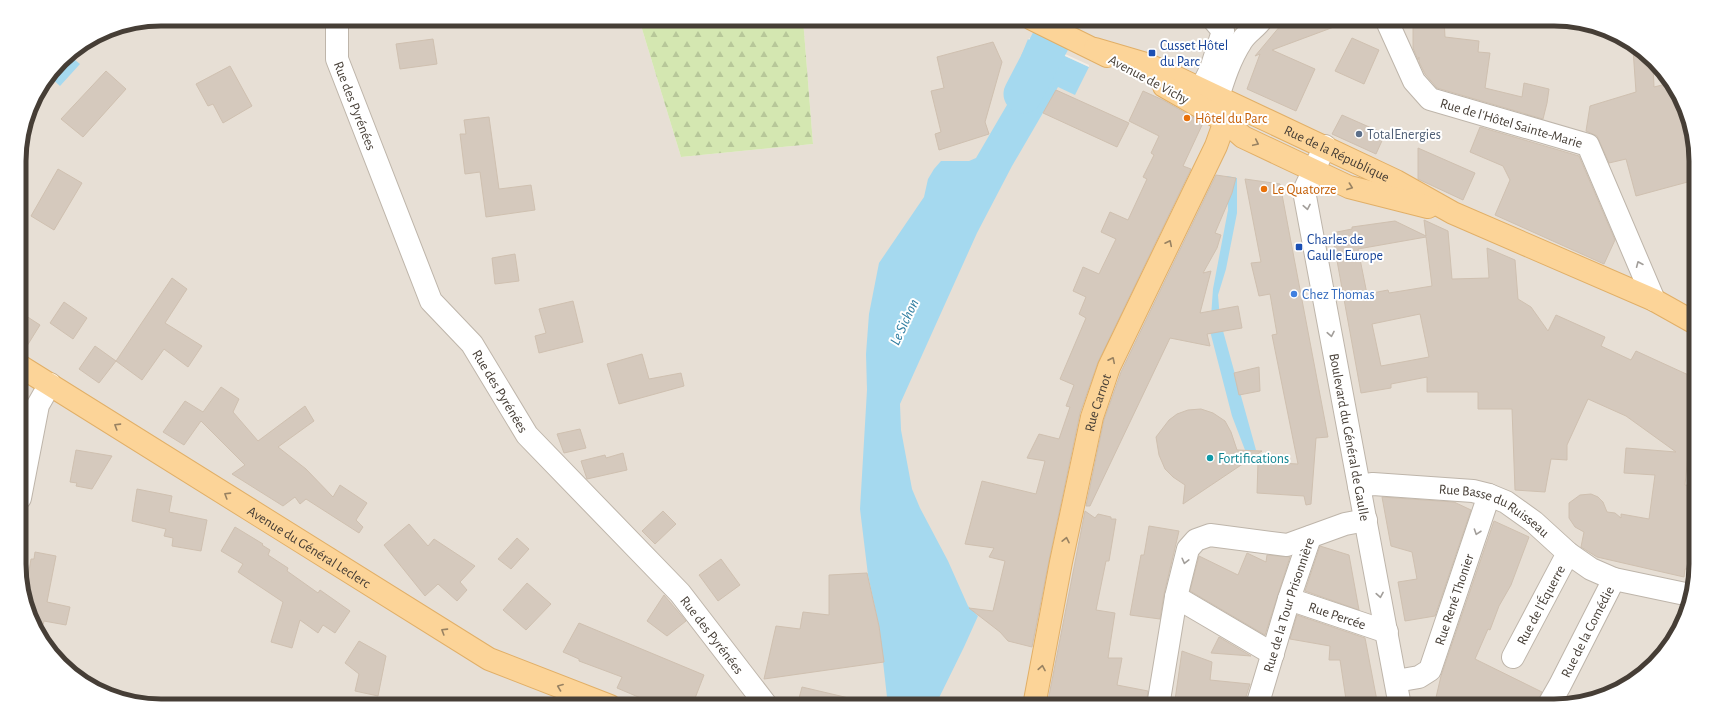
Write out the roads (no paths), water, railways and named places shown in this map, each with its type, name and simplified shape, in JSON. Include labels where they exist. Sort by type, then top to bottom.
[{"type":"main road","name":"Avenue de Vichy","points":[[1047,26],[1095,49],[1140,76],[1165,87],[1225,121]]},
{"type":"main road","name":"Avenue de Vichy","points":[[1095,49],[1146,64],[1210,95]]},
{"type":"main road","points":[[1210,95],[1225,121]]},
{"type":"main road","name":"Rue de la République","points":[[1210,95],[1325,146],[1396,181],[1453,213],[1654,300],[1689,311]]},
{"type":"main road","name":"Rue de la République","points":[[1225,121],[1243,137],[1349,187],[1453,213]]},
{"type":"main road","name":"Rue Carnot","points":[[1035,699],[1061,562],[1092,418],[1109,367],[1216,146],[1225,121]]},
{"type":"main road","name":"Rue de la République","points":[[1654,300],[1689,320]]},
{"type":"main road","name":"Avenue du Général Leclerc","points":[[26,370],[489,659],[592,699]]},
{"type":"street","name":"Rue des Pyrénées","points":[[337,26],[337,59],[431,301],[472,344],[527,435],[680,594],[762,699]]},
{"type":"street","points":[[1165,87],[1210,95],[1224,76],[1226,30],[1258,26]]},
{"type":"street","name":"Rue de l'Hôtel Sainte-Marie","points":[[1389,26],[1414,82],[1430,99],[1588,145],[1654,300]]},
{"type":"street","name":"Boulevard du Général de Gaulle","points":[[1325,146],[1315,171],[1304,191],[1399,699]]},
{"type":"street","points":[[26,467],[38,405],[50,384]]},
{"type":"street","name":"Rue Basse du Ruisseau","points":[[1359,486],[1373,484],[1466,490],[1489,495],[1506,502],[1534,522],[1568,552],[1591,569],[1614,579],[1685,594]]},
{"type":"street","name":"Rue René Thonier","points":[[1396,681],[1419,677],[1430,670],[1489,495]]},
{"type":"street","name":"Rue de la Tour Prisonnière","points":[[1259,699],[1289,599],[1310,537],[1345,524],[1366,520]]},
{"type":"street","points":[[1159,699],[1176,597],[1188,549],[1196,540],[1210,535],[1287,544],[1310,537]]},
{"type":"street","name":"Rue de l'Équerre","points":[[1513,657],[1568,552]]},
{"type":"street","name":"Rue de la Comédie","points":[[1552,699],[1614,579]]},
{"type":"street","points":[[1176,597],[1273,654]]},
{"type":"street","name":"Rue Percée","points":[[1289,599],[1386,632]]},
{"type":"water","points":[[1028,39],[1089,67],[1075,95],[1058,87],[1012,166],[977,233],[900,404],[901,430],[912,489],[920,508],[948,561],[968,606],[978,616],[938,699],[887,699],[879,626],[868,575],[860,509],[867,390],[866,354],[869,314],[879,263],[924,197],[928,179],[941,161],[969,161],[976,158],[1032,62],[1021,56]]},
{"type":"water","points":[[73,58],[80,64],[60,86],[53,80],[65,65]]},
{"type":"water","points":[[1227,176],[1237,178],[1237,213],[1226,269],[1218,295],[1220,320],[1256,450],[1245,450],[1232,416],[1210,331],[1213,289],[1228,210]]},
{"type":"waterway","name":"Le Sichon","points":[[1023,94],[1058,26]]},
{"type":"place","name":"Cusset Hôtel du Parc","points":[[1152,53]]},
{"type":"place","name":"Hôtel du Parc","points":[[1187,118]]},
{"type":"place","name":"TotalEnergies","points":[[1359,134]]},
{"type":"place","name":"Le Quatorze","points":[[1264,189]]},
{"type":"place","name":"Charles de Gaulle Europe","points":[[1299,247]]},
{"type":"place","name":"Chez Thomas","points":[[1294,294]]},
{"type":"place","name":"Fortifications","points":[[1210,458]]}]
